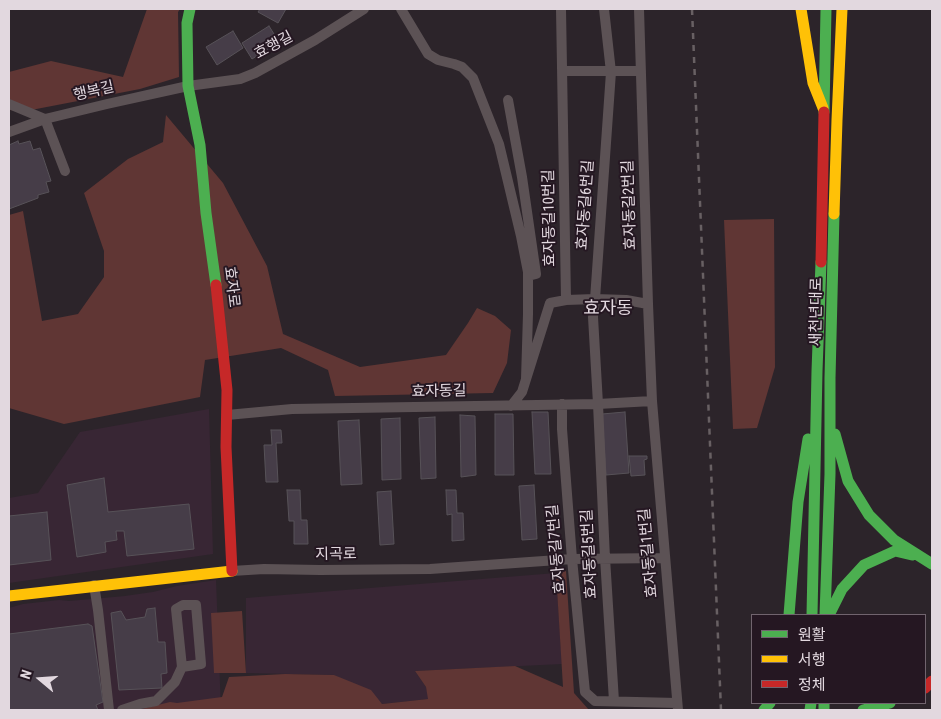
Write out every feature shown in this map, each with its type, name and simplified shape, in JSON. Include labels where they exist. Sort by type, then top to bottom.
[{"type":"main road","name":"효자로","points":[[190,9],[187,24],[188,86],[200,145],[227,390],[228,508],[232,571]]},
{"type":"main road","points":[[801,9],[813,83],[824,109]]},
{"type":"main road","name":"새천년대로","points":[[812,614],[826,9]]},
{"type":"main road","name":"새천년대로","points":[[825,614],[830,474],[830,378],[837,120],[842,9]]},
{"type":"main road","points":[[830,378],[835,434],[848,481],[868,515],[894,540],[932,564]]},
{"type":"main road","points":[[789,614],[798,502],[817,386]]},
{"type":"main road","points":[[830,614],[842,589],[864,565],[895,551],[921,558]]},
{"type":"main road","name":"지곡로","points":[[9,596],[232,571]]},
{"type":"main road","points":[[863,710],[886,704]]},
{"type":"street","name":"효행길","points":[[188,86],[234,80],[255,73],[315,40],[364,9]]},
{"type":"street","points":[[401,9],[428,54],[438,60],[462,68],[473,78],[499,144],[521,236],[528,276],[526,379]]},
{"type":"street","name":"효자동길10번길","points":[[561,9],[566,300]]},
{"type":"street","name":"효자동길6번길","points":[[598,404],[592,318],[595,299],[610,72],[604,9]]},
{"type":"street","name":"효자동길2번길","points":[[639,9],[652,400]]},
{"type":"street","points":[[563,71],[641,72]]},
{"type":"street","name":"행복길","points":[[9,132],[45,119],[188,86]]},
{"type":"street","points":[[508,100],[522,177],[536,274],[528,276]]},
{"type":"street","points":[[9,104],[45,119],[65,171]]},
{"type":"street","points":[[511,406],[522,392],[550,303],[566,300],[595,299],[626,300],[648,304]]},
{"type":"street","name":"효자동길","points":[[227,415],[292,410],[598,404],[652,400]]},
{"type":"street","name":"효자동길1번길","points":[[652,400],[677,706]]},
{"type":"street","name":"효자동길7번길","points":[[562,404],[562,429],[584,692],[595,701],[614,701]]},
{"type":"street","name":"효자동길5번길","points":[[598,404],[614,701]]},
{"type":"street","name":"지곡로","points":[[232,571],[264,569],[430,568],[572,559],[665,558]]},
{"type":"street","points":[[94,585],[109,710]]},
{"type":"street","points":[[122,710],[156,701],[175,682],[182,667],[176,610],[184,605],[196,605],[201,664],[182,667]]},
{"type":"street","points":[[614,701],[677,706]]},
{"type":"shaded area","points":[[147,9],[180,9],[178,12],[179,77],[140,89],[26,111],[9,110],[9,72],[51,61],[123,77]]},
{"type":"shaded area","points":[[166,115],[223,183],[267,266],[283,334],[360,367],[446,355],[477,308],[495,316],[511,330],[507,363],[493,393],[335,396],[328,370],[281,348],[205,360],[200,397],[64,424],[9,408],[9,215],[23,211],[42,321],[78,314],[104,277],[104,251],[84,193],[128,159],[163,142]]},
{"type":"shaded area","points":[[774,219],[775,367],[757,428],[733,429],[724,220]]},
{"type":"shaded area","points":[[209,409],[213,554],[9,583],[9,498],[38,493],[80,432]]},
{"type":"shaded area","points":[[566,571],[574,693],[589,710],[138,710],[170,702],[177,703],[222,697],[229,677],[285,674],[334,675],[371,690],[382,704],[428,699],[426,687],[415,671],[515,666],[563,687],[556,573]]},
{"type":"shaded area","points":[[556,573],[562,664],[415,671],[426,687],[429,699],[382,704],[334,675],[246,673],[246,598]]},
{"type":"shaded area","points":[[216,580],[221,710],[9,710],[9,608],[23,604],[59,600],[69,601],[125,596]]},
{"type":"shaded area","points":[[242,611],[246,673],[214,673],[211,613]]},
{"type":"building","points":[[260,9],[286,9],[278,23],[258,12]]},
{"type":"building","points":[[269,26],[279,42],[252,59],[242,43]]},
{"type":"building","points":[[233,31],[243,48],[217,65],[206,47]]},
{"type":"building","points":[[18,141],[19,144],[30,141],[33,150],[40,148],[51,181],[46,182],[49,192],[38,195],[38,198],[9,209],[9,145]]},
{"type":"building","points":[[532,412],[548,412],[551,474],[535,474]]},
{"type":"building","points":[[625,412],[629,473],[606,475],[602,414]]},
{"type":"building","points":[[495,414],[513,414],[514,475],[495,475]]},
{"type":"building","points":[[460,415],[475,416],[476,475],[461,477]]},
{"type":"building","points":[[435,417],[436,478],[421,479],[419,418]]},
{"type":"building","points":[[400,418],[401,479],[382,480],[381,419]]},
{"type":"building","points":[[359,420],[362,484],[341,485],[338,421]]},
{"type":"building","points":[[271,430],[281,430],[282,443],[276,443],[278,482],[266,482],[264,445],[272,445]]},
{"type":"building","points":[[629,456],[647,456],[647,459],[644,460],[645,475],[631,476]]},
{"type":"building","points":[[104,478],[108,512],[189,504],[194,549],[127,556],[124,531],[116,531],[117,540],[105,542],[106,552],[77,557],[67,485]]},
{"type":"building","points":[[534,485],[537,539],[522,540],[519,486]]},
{"type":"building","points":[[287,490],[300,490],[301,520],[307,520],[308,544],[294,544],[294,521],[289,521]]},
{"type":"building","points":[[446,490],[456,490],[457,513],[463,513],[464,540],[452,541],[452,514],[447,515]]},
{"type":"building","points":[[391,491],[394,544],[380,545],[377,492]]},
{"type":"building","points":[[47,512],[51,560],[9,565],[9,516]]},
{"type":"building","points":[[155,608],[158,642],[165,642],[167,673],[161,674],[162,688],[119,690],[111,613],[121,611],[126,620],[145,617],[147,609]]},
{"type":"building","points":[[88,624],[92,626],[103,702],[96,705],[98,710],[9,710],[9,634]]},
{"type":"railway","points":[[692,9],[721,710]]},
{"type":"traffic: fast","points":[[190,9],[187,23],[188,86],[200,145],[206,213],[216,285]]},
{"type":"traffic: fast","points":[[824,112],[826,9]]},
{"type":"traffic: fast","points":[[825,614],[830,474],[834,214]]},
{"type":"traffic: fast","points":[[812,614],[821,262]]},
{"type":"traffic: fast","points":[[835,434],[848,481],[869,515],[894,540],[932,564]]},
{"type":"traffic: fast","points":[[789,614],[798,502],[808,439]]},
{"type":"traffic: fast","points":[[830,614],[842,589],[864,565],[895,551],[912,555]]},
{"type":"traffic: fast","points":[[764,710],[769,704]]},
{"type":"traffic: fast","points":[[810,710],[811,704]]},
{"type":"traffic: fast","points":[[824,704],[824,710]]},
{"type":"traffic: fast","points":[[863,710],[886,704]]},
{"type":"traffic: slow","points":[[801,9],[813,83],[823,108]]},
{"type":"traffic: slow","points":[[834,214],[842,9]]},
{"type":"traffic: slow","points":[[9,596],[232,571]]},
{"type":"traffic: jam","points":[[821,262],[824,112]]},
{"type":"traffic: jam","points":[[216,285],[227,390],[226,447],[232,571]]},
{"type":"traffic: jam","points":[[926,687],[932,681]]},
{"type":"district","name":"효자동","points":[[608,309]]}]
